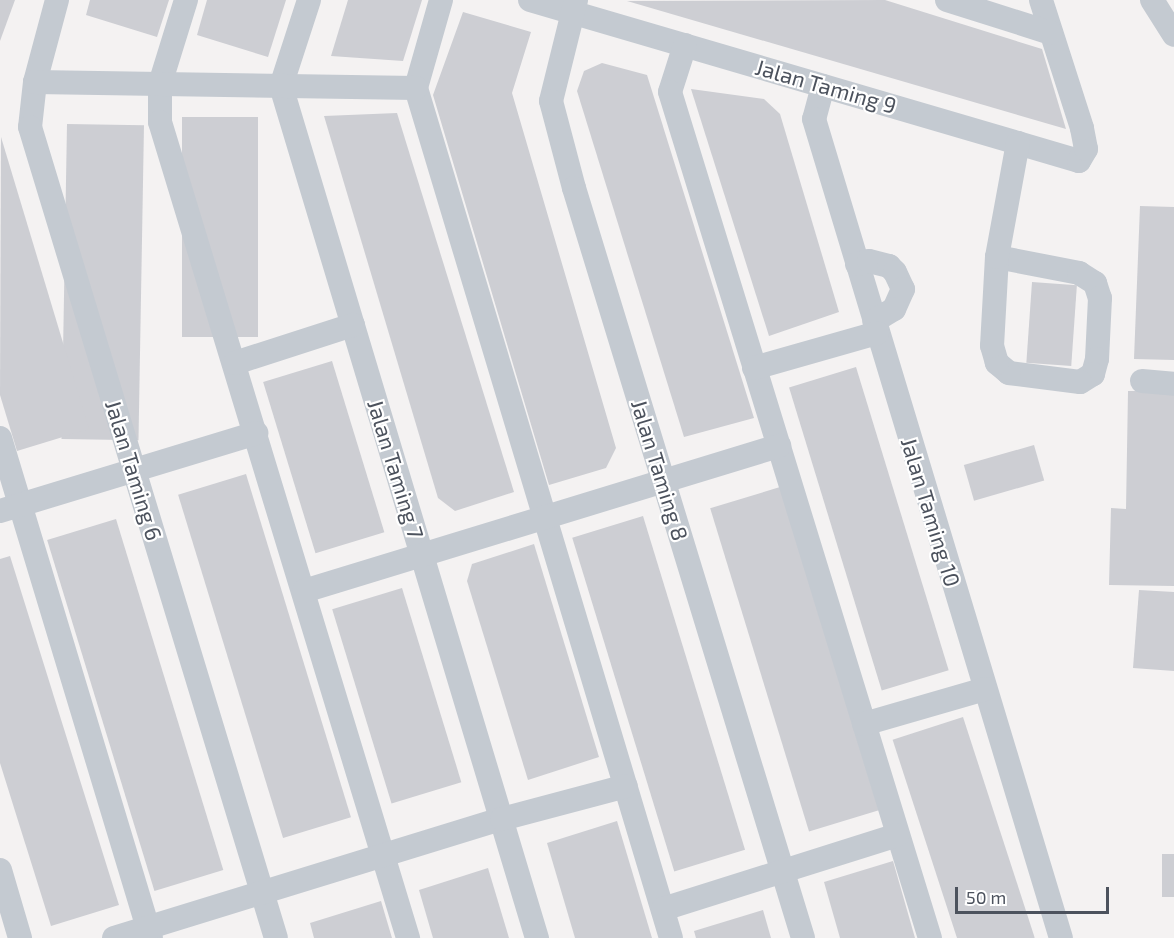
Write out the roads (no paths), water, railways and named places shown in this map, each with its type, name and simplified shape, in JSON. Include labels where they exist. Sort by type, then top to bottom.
[{"type":"street","name":"Jalan Taming 6","points":[[57,0],[35,82],[30,127],[276,938]]},
{"type":"street","points":[[186,0],[160,84],[160,122],[408,938]]},
{"type":"street","points":[[281,86],[309,0]]},
{"type":"street","points":[[441,0],[416,88],[671,938]]},
{"type":"street","name":"Jalan Taming 9","points":[[530,0],[574,6],[685,45],[1079,161],[1086,149],[1082,128],[1051,33]]},
{"type":"street","points":[[947,0],[1051,33]]},
{"type":"street","points":[[1041,0],[1051,33]]},
{"type":"street","points":[[1152,0],[1174,35]]},
{"type":"street","name":"Jalan Taming 8","points":[[574,6],[551,101],[574,188],[803,938]]},
{"type":"street","points":[[685,45],[670,92],[930,938]]},
{"type":"street","points":[[35,82],[416,88]]},
{"type":"street","name":"Jalan Taming 7","points":[[281,86],[537,938]]},
{"type":"street","name":"Jalan Taming 10","points":[[823,86],[814,119],[1061,938]]},
{"type":"street","points":[[997,257],[1079,273],[1095,283],[1100,298],[1097,359],[1093,374],[1080,382],[1009,373],[997,363],[992,346],[997,257],[1018,143]]},
{"type":"street","points":[[754,368],[875,327],[894,309],[903,289],[895,272],[889,266],[870,261],[858,264]]},
{"type":"street","points":[[235,363],[353,326]]},
{"type":"street","points":[[1142,381],[1174,384]]},
{"type":"street","points":[[10,508],[256,433]]},
{"type":"street","points":[[0,438],[10,508],[150,933]]},
{"type":"street","points":[[304,591],[778,446]]},
{"type":"street","points":[[864,724],[985,689]]},
{"type":"street","points":[[114,938],[150,933],[262,893],[502,819],[626,786]]},
{"type":"street","points":[[663,909],[898,835]]},
{"type":"street","points":[[0,870],[21,938]]}]
